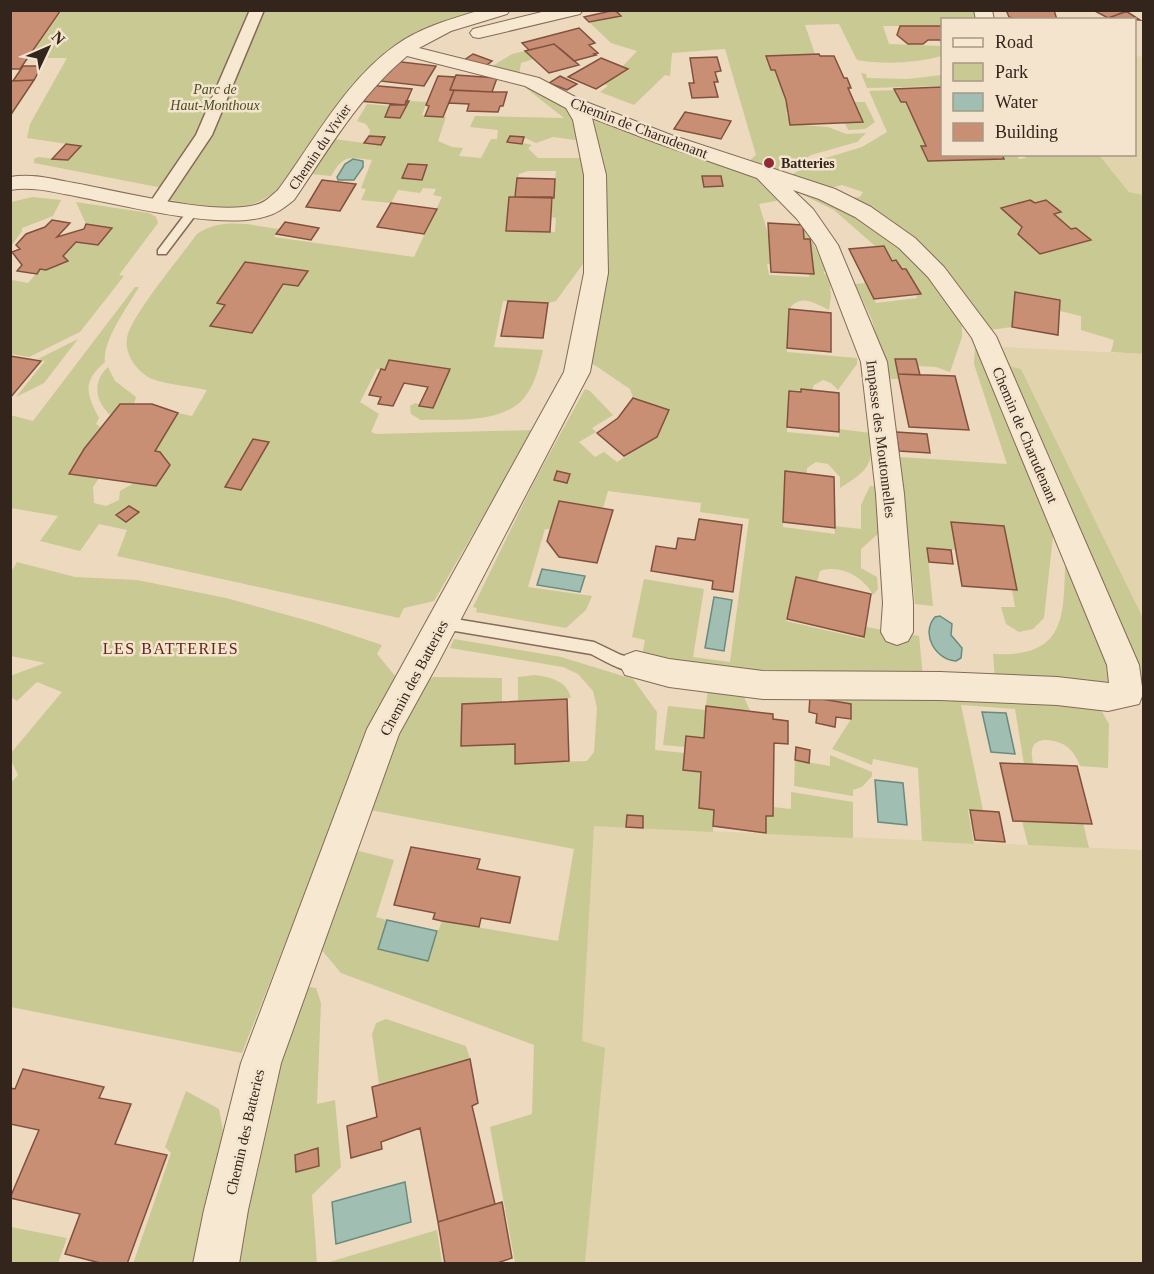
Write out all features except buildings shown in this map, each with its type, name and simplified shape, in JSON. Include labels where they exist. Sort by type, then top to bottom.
[{"type":"street","points":[[157,204],[204,135],[257,10]]},
{"type":"street","name":"Chemin du Vivier","points":[[10,184],[40,183],[193,212],[240,214],[258,212],[273,206],[292,188],[360,87],[382,64],[410,44],[435,31],[501,10]]},
{"type":"street","points":[[410,44],[456,37],[574,10]]},
{"type":"street","name":"Chemin de Charudenant","points":[[410,44],[532,82],[574,104],[664,139],[826,194],[885,226],[907,243],[936,272],[984,336],[1123,665],[1127,694],[1108,697],[1057,691],[940,686],[763,685],[636,665]]},
{"type":"street","name":"Chemin des Batteries","points":[[216,1263],[241,1146],[265,1053],[384,729],[576,372],[596,273],[597,210],[595,175],[582,120],[574,104]]},
{"type":"street","name":"Impasse des Moutonnelles","points":[[762,171],[805,214],[827,245],[860,322],[874,362],[890,494],[898,603],[897,632]]},
{"type":"lane","points":[[162,252],[193,212]]},
{"type":"lane","points":[[443,623],[594,648],[617,660],[636,665]]},
{"type":"shaded area","points":[[1143,56],[1143,195],[1129,192],[1100,156],[1136,156],[1136,57]]},
{"type":"shaded area","points":[[996,348],[1143,354],[1143,618],[1021,369],[1003,365]]},
{"type":"shaded area","points":[[594,826],[1143,850],[1143,1263],[564,1264]]},
{"type":"green space","points":[[975,10],[979,18],[941,18],[941,26],[883,26],[889,44],[941,46],[941,56],[889,63],[857,60],[839,24],[805,25],[815,54],[767,56],[771,70],[775,70],[789,111],[786,112],[790,124],[828,127],[846,134],[866,133],[857,142],[811,155],[781,173],[748,162],[756,155],[725,49],[672,53],[670,76],[665,75],[634,105],[600,92],[608,86],[604,84],[628,70],[622,67],[637,51],[611,43],[589,22],[620,16],[616,11]]},
{"type":"green space","name":"Parc de Haut-Monthoux","points":[[62,11],[486,11],[415,32],[378,61],[286,184],[256,203],[243,207],[216,208],[167,199],[173,190],[34,163],[34,159],[38,157],[68,160],[81,146],[27,138],[30,124],[67,58],[29,58]]},
{"type":"green space","points":[[525,51],[533,59],[521,63],[519,75],[491,67],[512,54]]},
{"type":"green space","points":[[861,73],[866,74],[867,78],[908,79],[941,75],[941,86],[867,88]]},
{"type":"green space","points":[[526,88],[544,94],[563,105],[573,117],[583,141],[553,137],[536,143],[525,138],[523,143],[532,145],[528,148],[538,158],[585,158],[588,257],[556,301],[548,303],[503,301],[494,347],[543,350],[535,379],[527,394],[518,404],[493,416],[463,420],[421,420],[411,414],[410,406],[415,403],[433,408],[449,369],[389,360],[385,370],[377,369],[360,402],[379,414],[371,432],[376,434],[533,430],[434,601],[404,608],[399,618],[117,556],[127,530],[99,524],[80,551],[40,541],[58,516],[11,508],[10,415],[33,421],[135,287],[139,287],[107,344],[105,362],[93,376],[88,388],[91,402],[99,418],[96,424],[100,427],[69,474],[99,478],[93,487],[94,503],[106,506],[119,500],[120,491],[134,483],[160,452],[155,451],[178,413],[192,416],[207,390],[165,383],[146,376],[130,356],[127,338],[137,316],[197,234],[216,225],[247,224],[279,229],[274,237],[414,257],[442,197],[433,195],[436,189],[423,188],[420,193],[398,190],[391,203],[361,200],[366,189],[361,188],[372,160],[364,159],[343,160],[331,176],[311,174],[334,139],[380,145],[384,138],[369,136],[370,130],[366,124],[357,121],[367,104],[390,106],[400,118],[409,101],[427,102],[422,115],[446,117],[438,141],[452,147],[463,148],[459,156],[481,158],[491,139],[497,139],[498,130],[470,127],[475,116],[564,118]],"holes":[[[528,171],[556,171],[551,217],[556,218],[555,232],[506,231],[509,197],[515,197],[519,174]]]},
{"type":"green space","points":[[895,90],[901,102],[906,102],[926,146],[921,147],[928,161],[1003,159],[1002,156],[1017,156],[1019,159],[1026,158],[1025,156],[1100,156],[1129,192],[1143,195],[1143,354],[1111,352],[1114,340],[1081,330],[1081,316],[1060,311],[1059,300],[1015,292],[1012,327],[990,330],[849,198],[860,197],[863,192],[842,185],[827,189],[789,176],[819,160],[862,147],[887,132],[869,91]]},
{"type":"green space","points":[[854,102],[865,102],[875,122],[865,129],[848,130],[845,123],[862,122]]},
{"type":"green space","points":[[589,116],[749,171],[780,200],[759,204],[769,237],[771,264],[767,264],[769,275],[809,277],[810,240],[804,239],[803,225],[805,226],[826,271],[824,274],[829,274],[831,297],[829,310],[803,300],[798,301],[789,309],[787,352],[857,358],[857,364],[838,390],[831,383],[823,380],[814,385],[812,390],[789,391],[787,432],[839,437],[839,429],[871,433],[872,444],[866,467],[840,488],[840,477],[828,464],[816,462],[807,468],[807,474],[785,471],[783,527],[835,534],[834,526],[861,529],[861,505],[870,486],[877,487],[880,532],[861,549],[861,568],[877,577],[878,589],[873,595],[858,578],[835,569],[820,571],[817,582],[796,577],[786,621],[864,639],[866,627],[919,636],[923,677],[807,677],[642,656],[645,640],[632,637],[644,579],[704,589],[693,657],[730,662],[749,519],[700,512],[701,503],[608,491],[603,508],[559,501],[551,529],[545,529],[528,587],[592,596],[586,610],[566,628],[476,612],[477,608],[473,607],[535,480],[585,389],[590,391],[613,415],[592,428],[596,432],[579,442],[595,457],[604,452],[617,462],[657,437],[668,410],[633,398],[630,389],[584,358]]},
{"type":"green space","points":[[802,189],[877,227],[923,269],[962,323],[962,337],[950,372],[936,367],[918,366],[916,359],[895,359],[899,379],[888,379],[872,320],[855,284],[865,283],[876,303],[917,298],[916,295],[920,294],[907,269],[902,269],[896,260],[892,261],[834,210],[793,190]]},
{"type":"green space","points":[[33,197],[61,200],[53,216],[22,228],[11,246],[11,202]]},
{"type":"green space","points":[[76,202],[149,213],[156,217],[158,223],[119,275],[124,276],[80,332],[29,357],[11,354],[10,283],[13,280],[28,283],[40,269],[46,270],[68,261],[63,256],[76,242],[98,245],[112,229],[86,224]]},
{"type":"green space","points":[[78,339],[44,383],[16,397],[45,361],[38,359]]},
{"type":"green space","points":[[975,345],[1054,527],[1044,618],[1033,629],[1019,632],[1006,624],[1001,607],[1015,607],[1012,590],[1017,590],[1004,526],[951,523],[955,550],[927,548],[933,606],[915,604],[900,457],[1007,464],[974,364]]},
{"type":"green space","points":[[1003,365],[1021,369],[1143,618],[1143,702],[1135,667],[1051,459]]},
{"type":"green space","points":[[108,367],[115,381],[136,397],[134,404],[120,404],[110,415],[101,404],[97,391],[99,379]]},
{"type":"green space","points":[[1066,549],[1115,674],[1109,682],[995,680],[993,654],[1019,653],[1038,648],[1050,638],[1058,626],[1064,591]]},
{"type":"green space","points":[[17,562],[75,577],[137,580],[226,598],[316,623],[382,645],[377,654],[396,677],[371,724],[242,1053],[11,1007],[10,784],[18,775],[11,760],[11,753],[62,692],[37,682],[17,701],[11,697],[10,676],[45,663],[11,656],[11,572]]},
{"type":"green space","points":[[454,639],[561,657],[633,679],[657,712],[655,750],[685,753],[701,772],[699,808],[714,810],[713,832],[594,826],[582,1041],[605,1048],[585,1263],[515,1263],[490,1127],[532,1114],[534,1045],[341,973],[320,948],[347,864],[359,851],[394,860],[376,917],[387,920],[378,948],[427,960],[442,921],[558,941],[574,849],[365,809],[396,735],[427,681],[433,677],[502,678],[502,702],[462,704],[462,746],[515,744],[515,763],[587,761],[594,752],[597,708],[593,691],[578,674],[563,667],[450,648]]},
{"type":"green space","points":[[535,675],[562,684],[571,698],[518,701],[518,677]]},
{"type":"green space","points":[[708,688],[742,692],[750,711],[706,706]]},
{"type":"green space","points":[[947,694],[1100,708],[1109,724],[1108,768],[1080,766],[1071,750],[1066,746],[1047,740],[1034,745],[1033,765],[1024,764],[1015,709],[961,705],[983,810],[968,810],[974,844],[922,841],[918,768],[873,759],[872,765],[832,749],[851,719],[851,704],[810,697]]},
{"type":"green space","points":[[668,706],[706,710],[704,738],[685,747],[663,745]]},
{"type":"green space","points":[[830,755],[872,772],[872,776],[862,787],[853,790],[853,796],[794,786],[795,760],[830,766]]},
{"type":"green space","points":[[791,792],[853,802],[853,838],[766,834],[766,816],[773,816],[773,807],[791,809]]},
{"type":"green space","points":[[1022,821],[1083,823],[1089,848],[1028,845]]},
{"type":"green space","points":[[303,986],[316,988],[321,1003],[317,1104],[335,1100],[341,1167],[312,1195],[317,1263],[227,1264],[284,1039]]},
{"type":"green space","points":[[386,1019],[466,1046],[470,1059],[379,1084],[372,1034],[376,1023]]},
{"type":"green space","points":[[186,1091],[219,1109],[227,1153],[204,1263],[133,1264],[171,1153],[165,1147]]},
{"type":"green space","points":[[11,1227],[67,1238],[58,1263],[11,1263]]},
{"type":"green space","points":[[437,1230],[442,1263],[326,1263]]},
{"type":"water","points":[[353,159],[363,161],[363,167],[354,180],[338,180],[337,177],[345,164]]},
{"type":"water","points":[[542,569],[585,576],[580,592],[537,585]]},
{"type":"water","points":[[714,597],[732,600],[724,651],[705,648]]},
{"type":"water","points":[[940,616],[952,624],[951,635],[962,648],[961,658],[956,661],[942,656],[932,645],[929,631],[935,617]]},
{"type":"water","points":[[982,712],[1006,713],[1015,754],[991,752]]},
{"type":"water","points":[[875,780],[903,783],[907,825],[878,822]]},
{"type":"water","points":[[387,920],[437,931],[428,961],[378,949]]},
{"type":"water","points":[[405,1182],[411,1222],[336,1244],[332,1202]]},
{"type":"place","name":"Batteries","points":[[769,163]]},
{"type":"district","name":"LES BATTERIES","points":[[171,648]]}]
